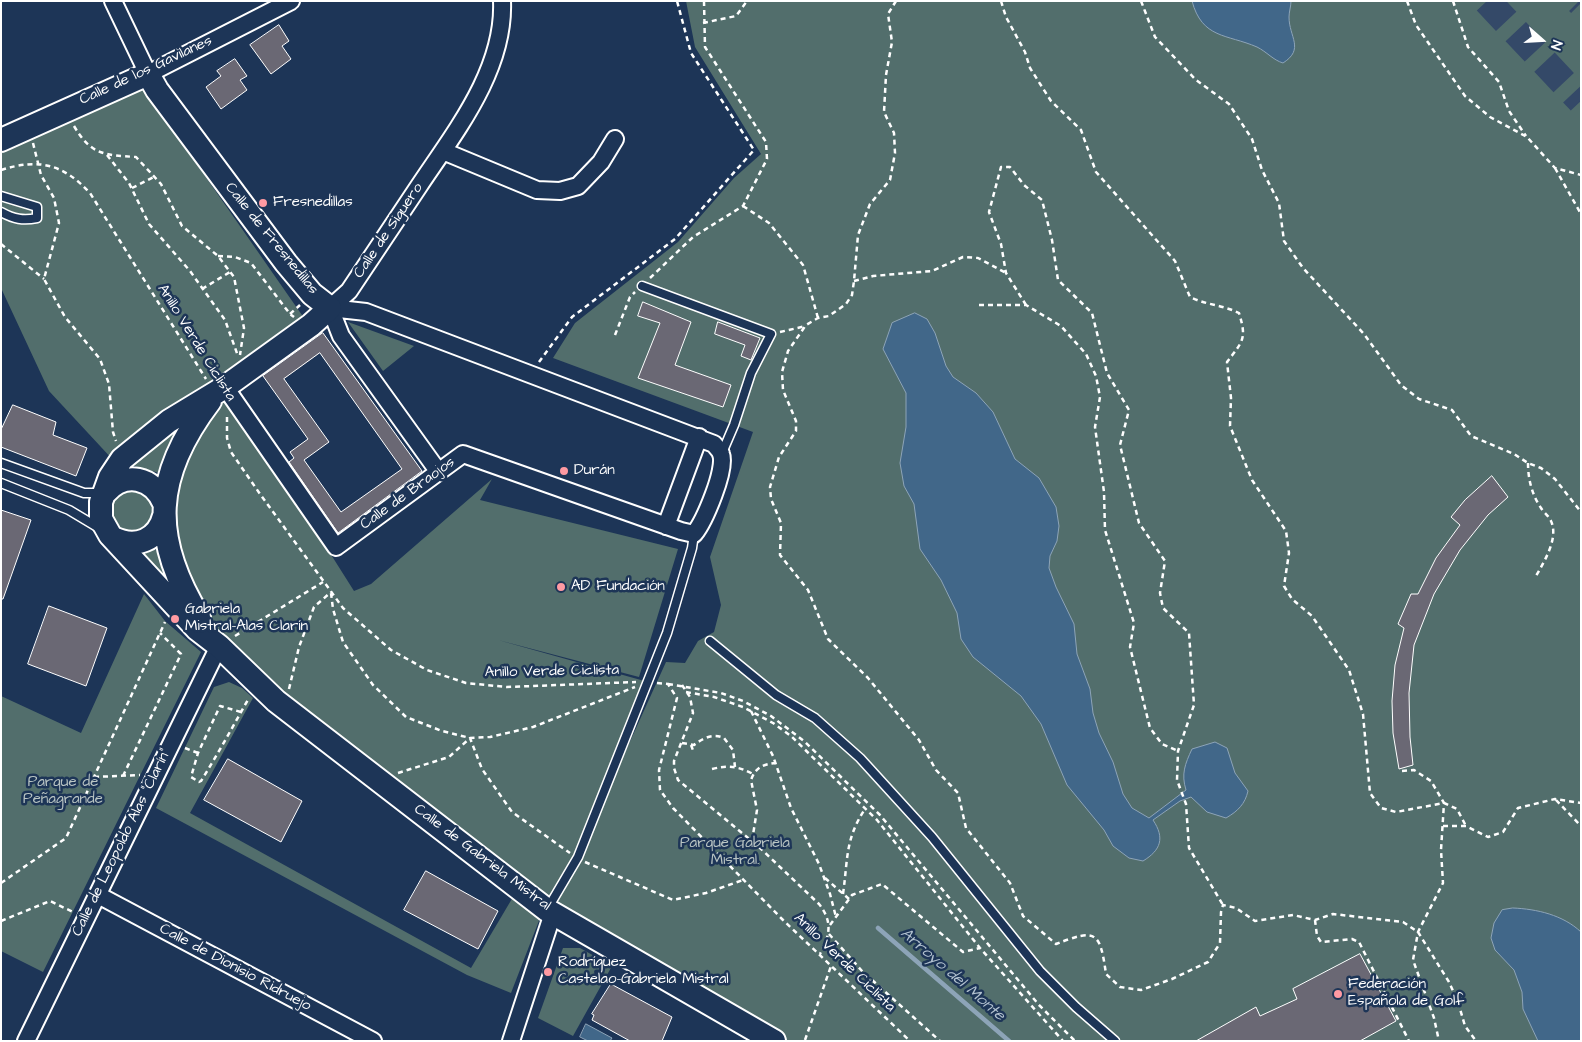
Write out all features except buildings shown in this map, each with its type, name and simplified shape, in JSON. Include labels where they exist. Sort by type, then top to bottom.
[{"type":"street","name":"Calle de Fresnedillas","points":[[113,1],[148,74],[163,98],[286,263],[312,294],[330,308],[341,336],[438,470]]},
{"type":"street","name":"Calle de los Gavilanes","points":[[1,140],[64,110],[148,74],[291,1]]},
{"type":"street","name":"Calle de Siguero","points":[[330,308],[349,291],[443,151],[481,90],[495,51],[502,12],[502,1]]},
{"type":"street","points":[[443,151],[536,190],[560,191],[578,186],[601,162],[615,139]]},
{"type":"street","points":[[330,308],[366,312],[714,444],[722,454],[721,469],[702,525],[694,534]]},
{"type":"street","name":"Calle de Gabriela Mistral","points":[[330,308],[312,325],[220,390],[169,421],[122,459],[110,477],[100,510],[104,528],[180,612],[285,708],[378,780],[550,911],[774,1041]]},
{"type":"street","name":"Calle de Gabriela Mistral","points":[[216,644],[183,591],[168,552],[164,509],[166,484],[184,439],[220,390]]},
{"type":"street","name":"Calle de Braojos","points":[[220,390],[336,547],[438,470],[463,454],[666,526],[694,534]]},
{"type":"street","points":[[666,526],[699,437]]},
{"type":"street","points":[[106,493],[120,481],[138,479],[154,487],[164,509]]},
{"type":"street","name":"Calle de Gabriela Mistral","points":[[112,536],[129,543],[145,541],[158,531],[164,509]]},
{"type":"street","name":"Calle de Leopoldo Alas \"Clarín\"","points":[[26,1041],[156,774],[216,644]]},
{"type":"street","name":"Calle de Dionisio Ridruejo","points":[[98,895],[373,1041]]},
{"type":"street","points":[[511,1041],[550,911]]},
{"type":"lane","points":[[1,196],[37,207],[37,218],[27,220],[14,219],[1,212]]},
{"type":"lane","points":[[642,286],[771,334],[751,373],[734,425],[722,454]]},
{"type":"lane","points":[[1,463],[84,493],[106,493]]},
{"type":"lane","points":[[1,483],[69,510],[112,536]]},
{"type":"lane","points":[[550,911],[578,857],[667,633],[692,548],[694,534]]},
{"type":"lane","points":[[710,640],[776,695],[815,718],[860,758],[932,837],[1040,971],[1076,1007],[1115,1041]]},
{"type":"path","points":[[537,364],[572,317],[675,239],[754,150],[691,53],[677,1]]},
{"type":"path","points":[[615,335],[630,297],[693,237],[743,206],[768,159],[766,142],[705,47],[704,1]]},
{"type":"path","points":[[704,23],[736,16],[747,1]]},
{"type":"path","points":[[896,1],[888,14],[892,42],[886,76],[884,112],[894,132],[895,153],[890,180],[870,204],[858,235],[852,295],[846,304],[829,316],[818,318],[806,326],[788,351],[782,372],[783,390],[796,421],[796,431],[779,457],[770,488],[771,499],[781,523],[780,555],[808,590],[828,639],[868,678],[919,740],[936,770],[958,793],[966,828],[1010,883],[1023,916],[1056,944],[1082,934],[1095,938],[1102,948],[1106,974],[1120,987],[1141,990],[1172,980],[1208,962],[1220,942],[1220,912],[1223,905]]},
{"type":"path","points":[[1001,1],[1006,17],[1025,52],[1030,68],[1051,101],[1081,130],[1096,172],[1175,261],[1190,297],[1202,304],[1225,307],[1239,314],[1245,332],[1240,346],[1227,362],[1231,398],[1230,426],[1252,480],[1286,531],[1289,553],[1284,586],[1292,599],[1312,616],[1349,670],[1363,714],[1370,794],[1381,808],[1396,812],[1444,803],[1456,809],[1466,826]]},
{"type":"path","points":[[1142,1],[1155,37],[1196,80],[1229,104],[1252,138],[1262,170],[1279,203],[1284,241],[1303,268],[1364,334],[1401,384],[1419,399],[1452,410],[1471,436],[1514,454],[1540,468],[1555,479],[1581,512]]},
{"type":"path","points":[[1406,1],[1416,25],[1465,96],[1490,117],[1527,137]]},
{"type":"path","points":[[1454,1],[1468,47],[1500,82],[1509,111],[1527,137],[1555,168],[1581,214]]},
{"type":"path","points":[[64,110],[84,143],[107,156],[132,188],[149,224],[225,320],[239,358],[244,328],[234,277],[218,256],[182,226],[160,184],[136,157],[107,156]]},
{"type":"path","points":[[27,128],[36,148],[41,175],[54,198],[59,223],[44,278]]},
{"type":"path","name":"Anillo Verde Ciclista","points":[[1,170],[20,165],[39,165],[67,172],[90,194],[220,390],[226,411],[227,438],[231,452],[343,608],[390,650],[427,670],[466,683],[507,687],[648,682],[668,684],[677,698],[659,770],[660,790],[673,808],[819,955],[910,1041]]},
{"type":"path","points":[[1178,751],[1162,744],[1150,728],[1130,647],[1134,623],[1105,530],[1104,492],[1095,428],[1100,397],[1096,376],[1086,354],[1061,326],[1026,305],[1006,273],[1001,244],[989,212],[1001,167],[1010,167],[1024,185],[1042,200],[1052,240],[1058,280],[1092,313],[1107,373],[1129,410],[1120,445],[1139,523],[1165,561],[1160,593],[1163,608],[1189,633],[1194,705],[1178,751],[1177,780],[1186,804],[1189,848],[1223,905],[1236,908],[1255,921],[1293,914],[1315,920],[1333,914],[1403,922],[1418,932],[1449,982],[1458,1002],[1465,1026],[1476,1041]]},
{"type":"path","points":[[1555,168],[1581,175]]},
{"type":"path","points":[[132,188],[154,177]]},
{"type":"path","points":[[743,206],[769,223],[803,265],[818,318]]},
{"type":"path","points":[[1,244],[44,278],[65,317],[100,359],[109,384],[114,432],[122,459]]},
{"type":"path","points":[[218,256],[235,257],[251,264],[290,314],[312,325]]},
{"type":"path","points":[[854,281],[873,276],[932,271],[963,257],[978,258],[1006,273]]},
{"type":"path","points":[[202,289],[230,272]]},
{"type":"path","points":[[979,305],[1026,305]]},
{"type":"path","points":[[771,334],[806,326]]},
{"type":"path","points":[[1528,463],[1534,494],[1552,522],[1552,536],[1548,554],[1536,576]]},
{"type":"path","points":[[216,644],[323,582]]},
{"type":"path","points":[[331,592],[333,609],[343,642],[373,685],[406,716],[442,731],[470,738],[490,737],[533,727],[648,682]]},
{"type":"path","points":[[285,708],[299,647],[314,607],[331,592]]},
{"type":"path","points":[[1,883],[66,838],[166,621]]},
{"type":"path","points":[[123,776],[181,654],[160,633]]},
{"type":"path","points":[[668,684],[721,693],[743,701],[772,716],[804,741],[880,815],[1039,1005],[1075,1041]]},
{"type":"path","points":[[682,685],[693,708],[674,761],[678,780],[752,842],[819,904],[826,914],[830,925],[829,934],[819,955]]},
{"type":"path","points":[[686,692],[714,697],[751,711],[790,736],[865,809],[980,948],[1063,1041]]},
{"type":"path","points":[[220,706],[241,712],[201,781],[199,782],[191,777],[198,753],[220,706]]},
{"type":"path","points":[[751,711],[776,763],[791,808],[824,878],[836,917]]},
{"type":"path","points":[[682,743],[691,745],[713,735],[724,738],[733,750],[735,767]]},
{"type":"path","points":[[378,780],[449,757],[470,738]]},
{"type":"path","points":[[691,745],[694,753]]},
{"type":"path","points":[[752,842],[757,810],[750,780],[753,774],[765,764],[776,763]]},
{"type":"path","points":[[712,769],[726,765],[753,774]]},
{"type":"path","points":[[1402,771],[1414,770],[1431,781],[1444,803],[1441,850],[1443,883],[1418,932],[1413,960],[1434,1018],[1439,1041]]},
{"type":"path","points":[[94,777],[156,774]]},
{"type":"path","points":[[1444,826],[1466,826],[1488,837],[1503,832],[1518,808],[1555,799],[1581,803]]},
{"type":"path","points":[[1555,799],[1581,826]]},
{"type":"path","points":[[843,894],[847,851],[853,826],[865,809]]},
{"type":"path","points":[[824,878],[849,899]]},
{"type":"path","points":[[830,925],[852,895],[882,884],[963,952],[980,948]]},
{"type":"path","points":[[1,921],[50,901],[86,918]]},
{"type":"path","points":[[1315,920],[1316,936],[1321,942],[1352,939],[1360,942],[1409,1041]]},
{"type":"path","points":[[829,934],[862,970],[940,1041]]},
{"type":"path","points":[[804,1040],[831,966]]},
{"type":"green space","name":"Parque Gabriela Mistral.","points":[[686,1],[1581,1],[1581,1041],[784,1041],[553,913],[574,865],[547,910],[219,646],[181,573],[170,495],[183,459],[225,387],[354,591],[371,584],[492,479],[480,500],[678,549],[639,677],[498,640],[648,682],[588,834],[666,662],[685,663],[698,641],[714,632],[721,605],[710,557],[753,432],[553,358],[575,323],[678,242],[734,178],[761,154],[695,47]]},
{"type":"green space","points":[[141,84],[304,318],[114,461],[49,391],[1,288],[1,144]]},
{"type":"green space","points":[[348,322],[414,346],[383,371]]},
{"type":"green space","points":[[174,431],[177,432],[159,473],[131,465]]},
{"type":"green space","points":[[142,488],[157,508],[148,531],[117,532],[108,503],[112,495]]},
{"type":"green space","points":[[154,549],[160,553],[174,588],[140,556]]},
{"type":"green space","name":"Parque de Peñagrande","points":[[144,594],[165,621],[201,652],[43,972],[1,951],[1,696],[81,733]]},
{"type":"green space","points":[[229,682],[242,688],[253,698],[190,813],[471,968],[513,897],[540,918],[511,993],[467,975],[156,808],[214,687]]},
{"type":"green space","points":[[563,948],[580,948],[612,966],[573,1036],[538,1018]]},
{"type":"water","points":[[1192,1],[1291,1],[1289,17],[1295,48],[1293,53],[1283,63],[1257,47],[1226,37],[1209,29],[1196,13]]},
{"type":"water","points":[[915,313],[927,319],[935,333],[946,366],[953,377],[976,393],[993,412],[1015,459],[1039,478],[1056,507],[1059,526],[1057,541],[1050,556],[1049,568],[1074,624],[1077,654],[1090,689],[1093,713],[1099,733],[1113,762],[1123,794],[1132,808],[1149,818],[1186,790],[1184,769],[1192,749],[1215,742],[1227,748],[1235,773],[1248,791],[1240,807],[1226,818],[1207,812],[1191,797],[1180,801],[1153,820],[1159,832],[1159,843],[1154,852],[1143,861],[1129,858],[1113,846],[1104,830],[1067,785],[1041,724],[1021,696],[973,657],[961,639],[957,613],[941,580],[920,549],[914,504],[904,486],[900,463],[906,427],[906,393],[883,349],[892,323]]},
{"type":"water","points":[[1513,908],[1531,910],[1558,917],[1581,932],[1581,1041],[1538,1041],[1523,1009],[1522,992],[1514,970],[1495,950],[1491,938],[1494,923],[1502,910]]},
{"type":"water","points":[[586,1024],[612,1038],[610,1041],[588,1041],[580,1037]]},
{"type":"waterway","name":"Arroyo del Monte","points":[[878,928],[1009,1041]]},
{"type":"tunnel","points":[[1487,1],[1581,101]]},
{"type":"place","name":"Fresnedillas","points":[[263,203]]},
{"type":"place","name":"Durán","points":[[564,471]]},
{"type":"place","name":"AD Fundación","points":[[561,587]]},
{"type":"place","name":"Gabriela Mistral-Alas Clarín","points":[[175,619]]},
{"type":"place","name":"Rodríguez Castelao-Gabriela Mistral","points":[[548,972]]},
{"type":"place","name":"Federación Española de Golf","points":[[1338,994]]}]
